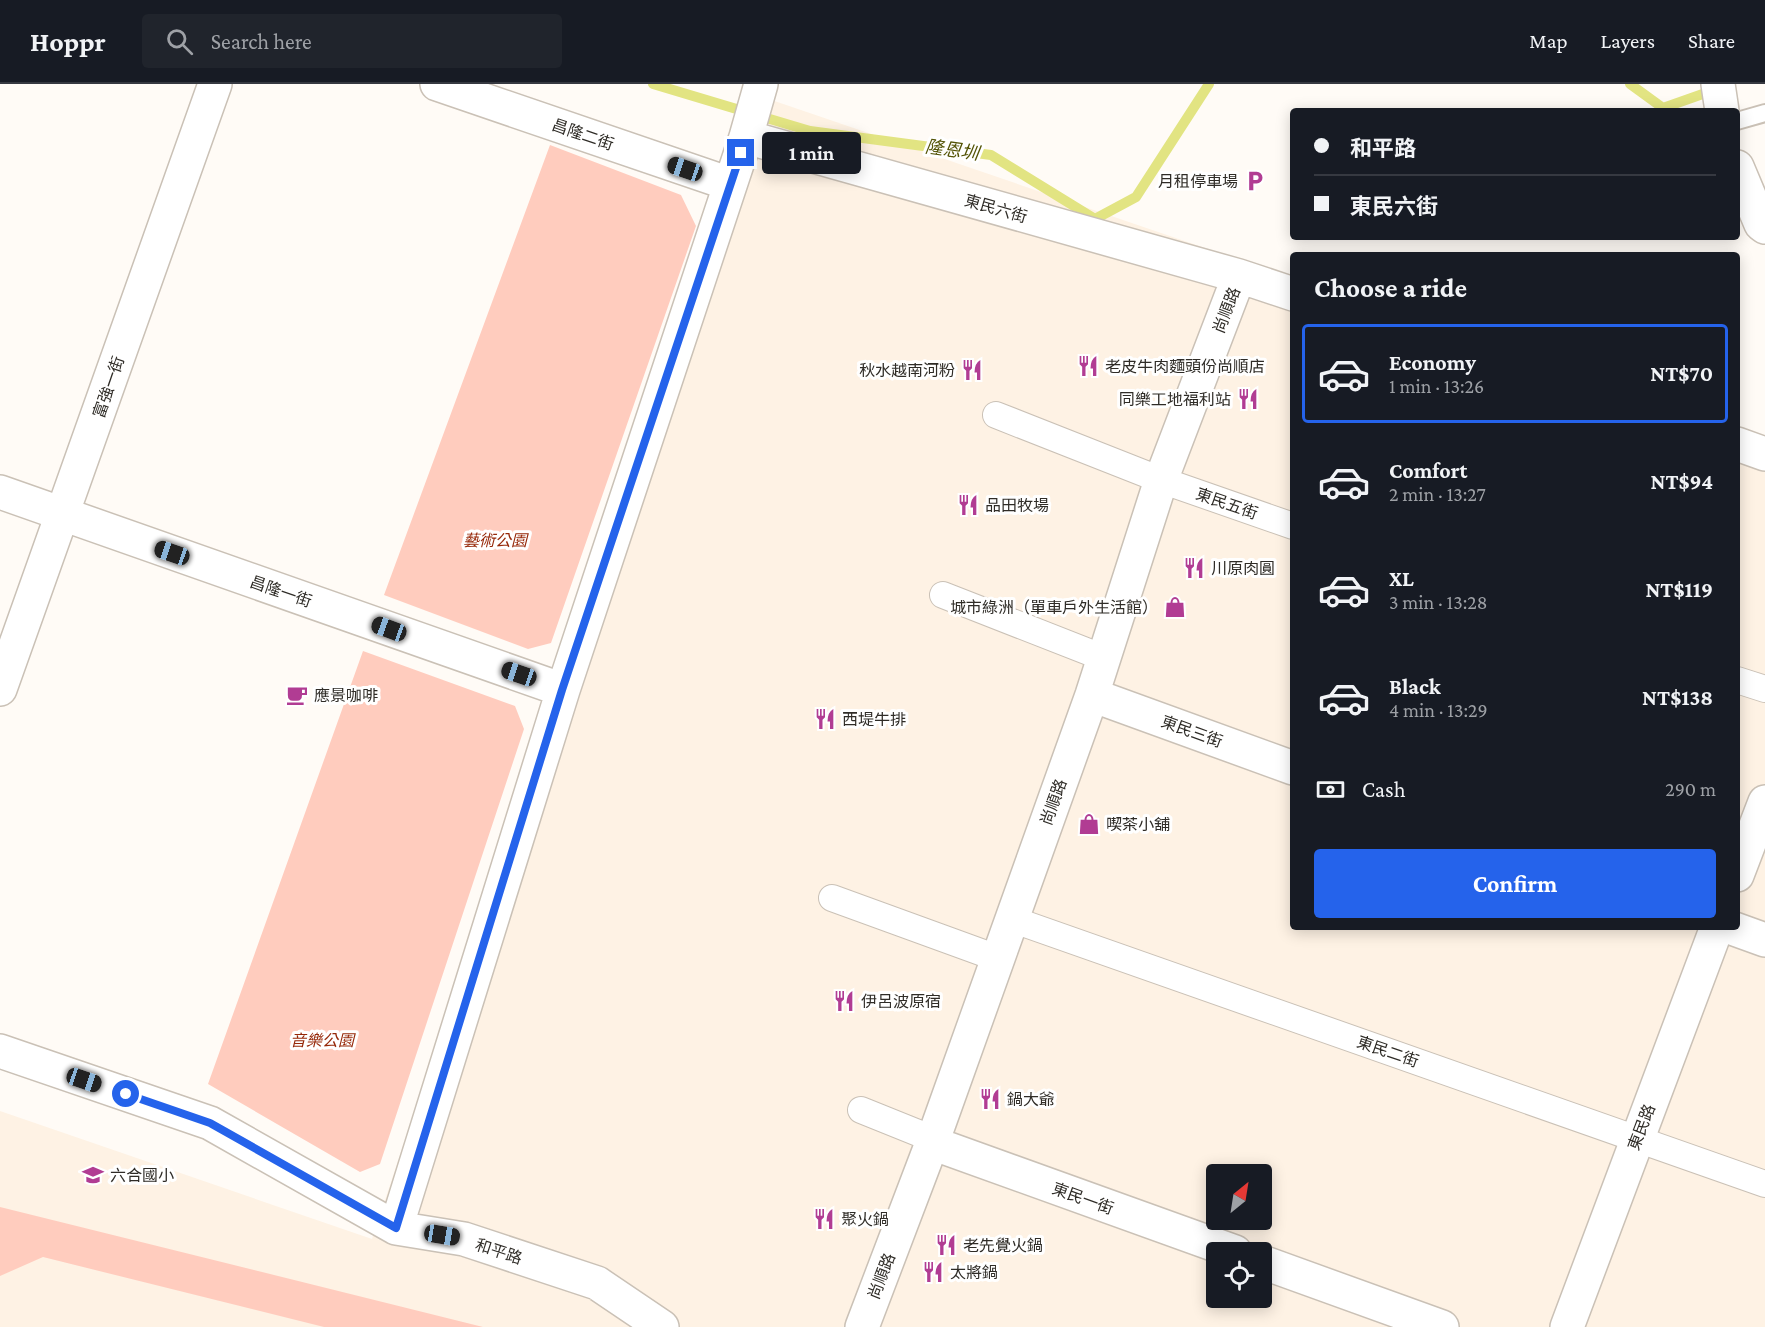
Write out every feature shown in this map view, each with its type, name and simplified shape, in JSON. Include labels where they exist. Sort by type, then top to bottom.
[{"type":"street","name":"富強一街","points":[[0,688],[215,84]]},
{"type":"street","name":"昌隆二街","points":[[437,84],[730,184]]},
{"type":"street","points":[[396,1228],[562,690],[747,132],[760,84]]},
{"type":"street","name":"東民六街","points":[[747,132],[1239,276],[1290,293]]},
{"type":"street","points":[[1740,174],[1761,224],[1765,227]]},
{"type":"street","name":"尚順路","points":[[862,1327],[932,1141],[1092,695],[1161,480],[1239,276]]},
{"type":"street","name":"東民五街","points":[[996,414],[1161,480],[1290,525]]},
{"type":"street","points":[[1740,445],[1765,454]]},
{"type":"street","name":"昌隆一街","points":[[0,492],[562,690]]},
{"type":"street","points":[[943,595],[1104,658]]},
{"type":"street","points":[[1740,681],[1765,689]]},
{"type":"street","name":"東民三街","points":[[1092,695],[1290,767]]},
{"type":"street","points":[[1740,867],[1765,802]]},
{"type":"street","points":[[832,897],[997,958]]},
{"type":"street","name":"東民二街","points":[[1011,919],[1765,1184]]},
{"type":"street","name":"東民路","points":[[1567,1327],[1716,930]]},
{"type":"street","points":[[1737,930],[1765,940]]},
{"type":"street","name":"和平路","points":[[0,1051],[210,1123],[396,1228],[464,1239],[597,1283],[662,1327]]},
{"type":"street","points":[[861,1110],[932,1141]]},
{"type":"street","name":"東民一街","points":[[932,1141],[1208,1242]]},
{"type":"street","points":[[1272,1266],[1442,1327]]},
{"type":"lane","points":[[1725,104],[1765,113]]},
{"type":"shaded area","points":[[754,94],[1290,277],[1290,930],[1740,930],[1740,432],[1765,440],[1765,1327],[0,1327],[0,1111],[372,1239]]},
{"type":"green space","name":"藝術公園","points":[[550,145],[681,195],[696,226],[551,643],[528,649],[384,595]]},
{"type":"green space","name":"音樂公園","points":[[363,651],[515,706],[524,729],[380,1164],[360,1172],[208,1084]]},
{"type":"green space","points":[[0,1207],[483,1327],[324,1327],[43,1257],[0,1276]]},
{"type":"waterway","name":"隆恩圳","points":[[653,84],[810,131],[991,155],[1095,219],[1136,197],[1209,84]]},
{"type":"waterway","name":"隆恩圳","points":[[1630,84],[1663,108],[1714,90]]},
{"type":"place","name":"月租停車場","points":[[1255,181]]},
{"type":"place","name":"老皮牛肉麵頭份尚順店","points":[[1088,366]]},
{"type":"place","name":"秋水越南河粉","points":[[972,370]]},
{"type":"place","name":"同樂工地福利站","points":[[1248,399]]},
{"type":"place","name":"品田牧場","points":[[968,505]]},
{"type":"place","name":"川原肉圓","points":[[1194,568]]},
{"type":"place","name":"城市綠洲（單車戶外生活館）","points":[[1175,607]]},
{"type":"place","name":"應景咖啡","points":[[297,695]]},
{"type":"place","name":"西堤牛排","points":[[825,719]]},
{"type":"place","name":"喫茶小舖","points":[[1089,824]]},
{"type":"place","name":"伊呂波原宿","points":[[844,1001]]},
{"type":"place","name":"鍋大爺","points":[[990,1099]]},
{"type":"place","name":"六合國小","points":[[93,1175]]},
{"type":"place","name":"聚火鍋","points":[[824,1219]]},
{"type":"place","name":"老先覺火鍋","points":[[946,1245]]},
{"type":"place","name":"太將鍋","points":[[933,1272]]},
{"type":"route","points":[[126,1094],[210,1123],[396,1228],[562,690],[741,153]]}]
